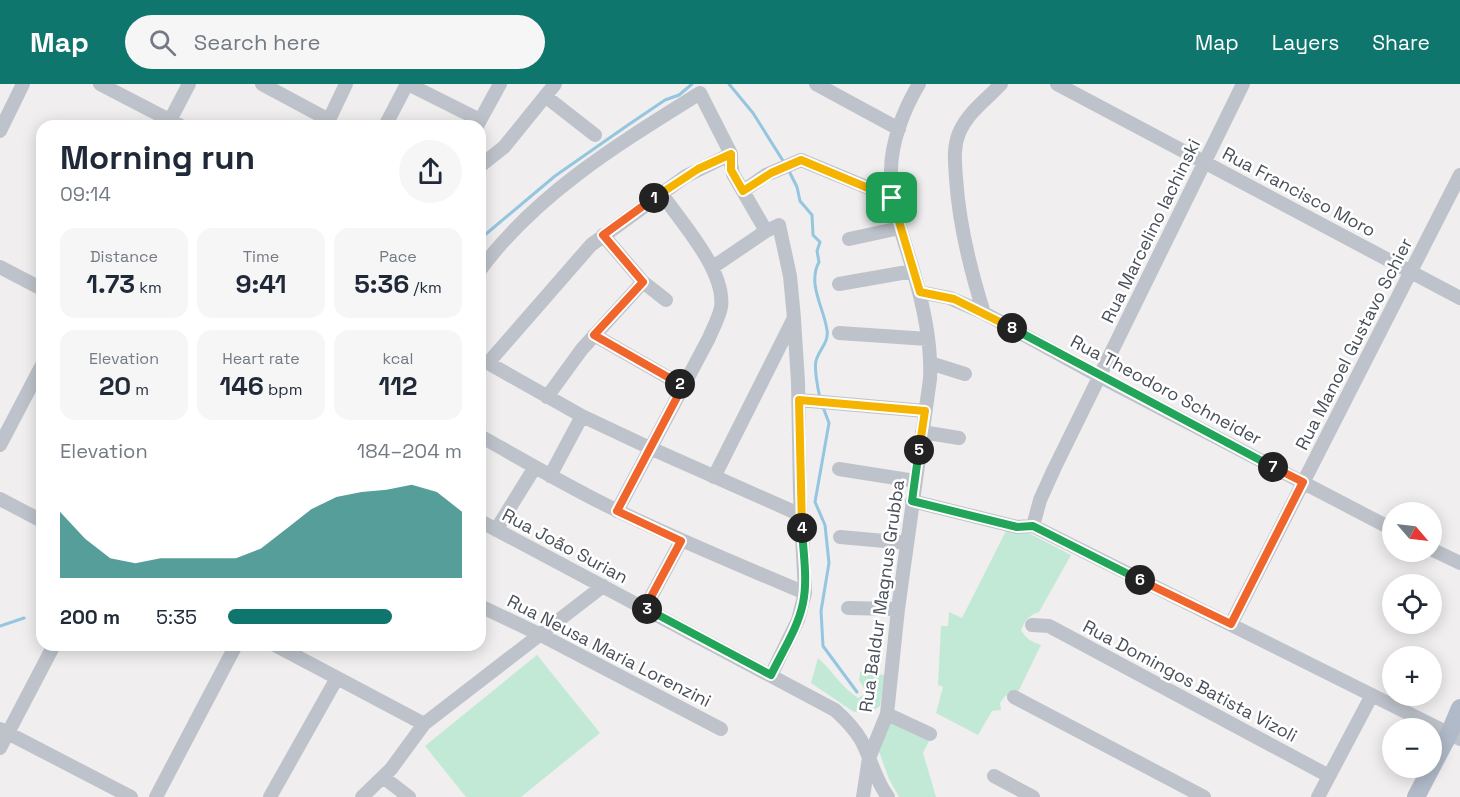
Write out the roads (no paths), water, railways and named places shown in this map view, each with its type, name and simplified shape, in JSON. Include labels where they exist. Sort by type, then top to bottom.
[{"type":"main road","points":[[1416,797],[1455,737],[1460,708]]},
{"type":"street","points":[[0,131],[23,84]]},
{"type":"street","points":[[100,84],[165,120]]},
{"type":"street","points":[[174,120],[189,84]]},
{"type":"street","points":[[262,84],[322,120]]},
{"type":"street","points":[[328,120],[346,84]]},
{"type":"street","points":[[388,120],[408,84],[473,120]]},
{"type":"street","points":[[480,120],[500,84]]},
{"type":"street","points":[[486,161],[504,147],[555,84]]},
{"type":"street","points":[[816,84],[899,129]]},
{"type":"street","name":"Rua Baldur Magnus Grubba","points":[[863,797],[869,758],[887,714],[898,609],[930,363],[920,292],[892,198],[891,163],[899,129],[919,84]]},
{"type":"street","points":[[984,313],[971,270],[958,208],[954,150],[959,133],[970,113],[1001,84]]},
{"type":"street","name":"Rua Francisco Moro","points":[[1057,84],[1460,298]]},
{"type":"street","name":"Rua Marcelino Iachinski","points":[[1033,526],[1046,486],[1244,84]]},
{"type":"street","points":[[486,262],[524,219],[608,150],[700,93],[731,154],[731,170],[766,231]]},
{"type":"street","points":[[545,96],[595,135]]},
{"type":"street","points":[[731,154],[698,169],[603,235],[578,258],[488,363],[582,416],[801,515]]},
{"type":"street","points":[[743,191],[766,175],[791,164],[892,198]]},
{"type":"street","name":"Rua Manoel Gustavo Schier","points":[[1231,624],[1460,176]]},
{"type":"street","points":[[617,511],[715,325],[721,308],[720,290],[712,267],[661,193]]},
{"type":"street","points":[[712,267],[778,225],[790,276],[794,318],[805,593],[798,620],[771,675]]},
{"type":"street","points":[[849,239],[900,228]]},
{"type":"street","points":[[603,235],[643,282],[666,300]]},
{"type":"street","points":[[0,267],[36,286]]},
{"type":"street","points":[[839,284],[913,271]]},
{"type":"street","points":[[547,397],[594,335],[643,282]]},
{"type":"street","name":"Rua Theodoro Schneider","points":[[920,292],[954,299],[984,313],[1099,376],[1382,524]]},
{"type":"street","points":[[714,477],[794,318]]},
{"type":"street","points":[[839,333],[928,339]]},
{"type":"street","points":[[594,335],[683,386]]},
{"type":"street","points":[[930,363],[965,374]]},
{"type":"street","points":[[0,445],[36,376]]},
{"type":"street","points":[[799,400],[925,411]]},
{"type":"street","points":[[550,476],[582,416]]},
{"type":"street","points":[[922,432],[959,438]]},
{"type":"street","points":[[486,439],[617,511],[681,541],[805,593]]},
{"type":"street","points":[[496,530],[535,467]]},
{"type":"street","points":[[839,469],[915,482]]},
{"type":"street","points":[[0,499],[36,518]]},
{"type":"street","points":[[912,501],[1017,527],[1033,526],[1455,737]]},
{"type":"street","name":"Rua João Surian","points":[[486,524],[835,710],[854,730],[888,797]]},
{"type":"street","points":[[840,537],[907,543]]},
{"type":"street","points":[[645,608],[681,541]]},
{"type":"street","points":[[1442,554],[1460,563]]},
{"type":"street","points":[[362,797],[383,777],[424,724],[603,586]]},
{"type":"street","points":[[848,608],[898,609]]},
{"type":"street","name":"Rua Neusa Maria Lorenzini","points":[[486,609],[721,729]]},
{"type":"street","name":"Rua Domingos Batista Vizoli","points":[[1032,625],[1049,626],[1329,776]]},
{"type":"street","points":[[0,748],[4,731],[51,651]]},
{"type":"street","points":[[156,797],[233,651]]},
{"type":"street","points":[[285,651],[424,724]]},
{"type":"street","points":[[270,797],[337,678]]},
{"type":"street","points":[[1318,797],[1372,695]]},
{"type":"street","points":[[1014,697],[1204,797]]},
{"type":"street","points":[[887,714],[930,734]]},
{"type":"street","points":[[4,731],[131,797]]},
{"type":"street","points":[[994,776],[1033,797]]},
{"type":"street","points":[[383,777],[410,797]]},
{"type":"waterway","points":[[486,234],[555,176],[665,100],[679,95],[692,84]]},
{"type":"waterway","points":[[729,84],[753,113],[785,164]]},
{"type":"waterway","points":[[788,169],[797,187],[800,201],[812,215],[813,235],[820,242],[817,251],[819,262],[815,287],[827,330],[816,364],[820,398]]},
{"type":"waterway","points":[[823,407],[829,423],[815,502],[825,525],[829,563],[821,611],[823,646],[857,692]]},
{"type":"waterway","points":[[0,626],[24,618]]}]
